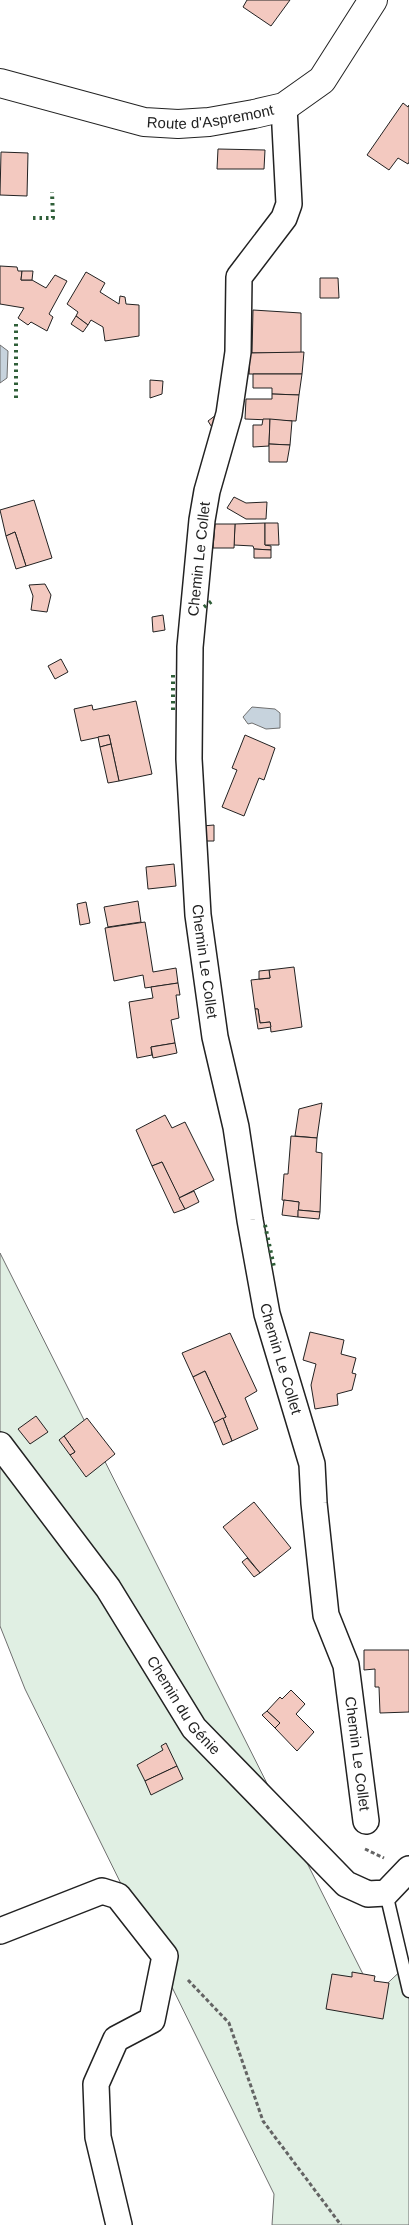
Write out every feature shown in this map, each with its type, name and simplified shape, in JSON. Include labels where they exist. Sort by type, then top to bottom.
[{"type":"street","name":"Route d'Aspremont","points":[[0,83],[144,122],[178,124],[209,122],[284,107],[322,80],[373,0]]},
{"type":"street","name":"Chemin Le Collet","points":[[284,107],[289,204],[284,218],[239,277],[238,352],[229,414],[207,491],[202,520],[190,647],[189,759],[198,915],[215,1037],[236,1126],[267,1314],[312,1464],[314,1503],[326,1615],[346,1665],[366,1821]]},
{"type":"street","name":"Chemin du Génie","points":[[0,1445],[108,1588],[194,1728],[346,1884],[368,1894],[386,1893]]},
{"type":"street","points":[[386,1893],[409,1869]]},
{"type":"street","points":[[0,1931],[102,1891],[118,1896],[165,1956],[152,2020],[116,2039],[96,2084],[98,2137],[119,2225]]},
{"type":"lane","points":[[386,1893],[409,1991]]},
{"type":"path","points":[[366,1821],[361,1847],[388,1860],[386,1893]]},
{"type":"path","points":[[165,1956],[229,2023],[263,2121],[340,2225]]},
{"type":"green space","points":[[0,1253],[374,1996],[409,1963],[409,2225],[272,2225],[274,2194],[25,1689],[0,1626]]},
{"type":"shaded area","points":[[0,345],[8,351],[7,378],[0,383]]},
{"type":"shaded area","points":[[252,707],[275,709],[280,713],[280,728],[266,729],[252,723],[248,724],[243,717]]},
{"type":"building","points":[[247,0],[290,0],[271,26],[243,7]]},
{"type":"building","points":[[403,103],[408,107],[409,105],[409,162],[408,164],[398,158],[389,170],[367,155]]},
{"type":"building","points":[[218,149],[265,150],[264,169],[217,169]]},
{"type":"building","points":[[1,152],[28,153],[27,196],[0,195]]},
{"type":"building","points":[[0,266],[17,267],[18,271],[22,271],[21,280],[32,280],[46,288],[55,275],[67,281],[49,314],[53,317],[47,331],[31,322],[28,325],[18,318],[24,308],[0,304]]},
{"type":"building","points":[[22,271],[33,271],[32,280],[21,280]]},
{"type":"building","points":[[86,272],[105,283],[100,292],[119,304],[120,296],[125,297],[126,304],[139,305],[139,336],[105,341],[103,327],[91,320],[88,325],[76,316],[78,312],[67,304]]},
{"type":"building","points":[[320,278],[338,278],[339,298],[320,298]]},
{"type":"building","points":[[253,310],[301,313],[301,353],[252,353]]},
{"type":"building","points":[[76,316],[88,325],[83,332],[71,324]]},
{"type":"building","points":[[304,352],[302,374],[249,374],[250,353]]},
{"type":"building","points":[[253,374],[302,374],[299,395],[272,394],[272,388],[253,388]]},
{"type":"building","points":[[150,380],[163,381],[162,394],[150,398]]},
{"type":"building","points":[[272,394],[299,395],[296,421],[245,419],[246,399],[272,399]]},
{"type":"building","points":[[216,415],[213,429],[208,421]]},
{"type":"building","points":[[263,419],[270,419],[269,446],[253,447],[253,425],[262,425]]},
{"type":"building","points":[[270,419],[292,421],[290,445],[269,444]]},
{"type":"building","points":[[269,444],[290,445],[287,462],[269,462]]},
{"type":"building","points":[[234,497],[246,503],[267,502],[266,519],[246,519],[227,508]]},
{"type":"building","points":[[34,500],[52,558],[26,566],[15,532],[6,536],[0,510]]},
{"type":"building","points":[[265,523],[265,545],[271,546],[271,550],[254,549],[253,546],[234,545],[235,524]]},
{"type":"building","points":[[265,523],[278,523],[279,545],[265,545]]},
{"type":"building","points":[[215,524],[235,524],[234,548],[213,548]]},
{"type":"building","points":[[15,532],[26,566],[16,569],[6,536]]},
{"type":"building","points":[[254,549],[271,550],[271,558],[254,558]]},
{"type":"building","points":[[45,584],[51,595],[47,612],[31,610],[33,596],[29,585]]},
{"type":"building","points":[[163,615],[165,630],[153,632],[152,617]]},
{"type":"building","points":[[61,659],[68,672],[55,679],[48,666]]},
{"type":"building","points":[[136,701],[152,774],[119,781],[109,735],[81,741],[74,709],[92,705],[93,710]]},
{"type":"building","points":[[109,735],[111,744],[100,747],[98,737]]},
{"type":"building","points":[[245,735],[275,748],[264,780],[259,778],[244,816],[222,807],[237,770],[232,768]]},
{"type":"building","points":[[111,744],[119,781],[108,783],[100,747]]},
{"type":"building","points":[[214,825],[214,841],[202,841],[202,826]]},
{"type":"building","points":[[174,864],[176,886],[148,889],[146,867]]},
{"type":"building","points":[[138,901],[141,922],[108,927],[104,907]]},
{"type":"building","points":[[86,902],[90,923],[80,925],[77,904]]},
{"type":"building","points":[[145,922],[153,972],[176,968],[178,983],[145,988],[143,975],[114,981],[105,928]]},
{"type":"building","points":[[294,967],[302,1027],[271,1032],[270,1022],[260,1023],[258,1009],[255,1009],[251,980],[270,978],[269,970]]},
{"type":"building","points":[[269,970],[270,978],[259,979],[259,971]]},
{"type":"building","points":[[178,983],[180,995],[176,995],[179,1018],[171,1020],[175,1043],[151,1047],[152,1055],[137,1058],[129,1002],[153,998],[151,987]]},
{"type":"building","points":[[255,1009],[258,1009],[260,1023],[270,1022],[271,1027],[258,1029]]},
{"type":"building","points":[[175,1043],[177,1053],[153,1058],[151,1047]]},
{"type":"building","points":[[322,1103],[317,1138],[295,1136],[299,1109]]},
{"type":"building","points":[[165,1115],[172,1128],[185,1122],[214,1180],[179,1198],[162,1162],[152,1166],[136,1130]]},
{"type":"building","points":[[291,1136],[317,1138],[316,1152],[322,1153],[320,1212],[298,1210],[299,1202],[282,1200],[284,1174],[288,1174]]},
{"type":"building","points":[[162,1162],[185,1209],[174,1213],[152,1166]]},
{"type":"building","points":[[194,1191],[199,1202],[185,1209],[179,1198]]},
{"type":"building","points":[[284,1200],[299,1202],[298,1217],[282,1215]]},
{"type":"building","points":[[298,1210],[320,1212],[319,1219],[298,1217]]},
{"type":"building","points":[[310,1332],[344,1340],[341,1354],[356,1358],[352,1373],[356,1374],[352,1390],[337,1394],[338,1405],[315,1409],[311,1385],[316,1364],[303,1360]]},
{"type":"building","points":[[230,1333],[257,1391],[245,1398],[258,1429],[232,1441],[223,1418],[226,1417],[205,1371],[193,1377],[182,1353]]},
{"type":"building","points":[[205,1371],[226,1417],[214,1423],[193,1377]]},
{"type":"building","points":[[36,1416],[48,1432],[30,1444],[18,1429]]},
{"type":"building","points":[[87,1418],[115,1454],[86,1477],[70,1455],[75,1452],[64,1436]]},
{"type":"building","points":[[223,1418],[232,1441],[223,1445],[214,1423]]},
{"type":"building","points":[[64,1436],[75,1452],[70,1455],[59,1440]]},
{"type":"building","points":[[254,1502],[291,1548],[260,1573],[223,1527]]},
{"type":"building","points":[[247,1558],[260,1573],[254,1577],[242,1562]]},
{"type":"building","points":[[364,1650],[409,1650],[409,1712],[380,1713],[379,1687],[375,1687],[375,1669],[364,1670]]},
{"type":"building","points":[[291,1690],[305,1704],[296,1714],[314,1732],[297,1751],[275,1728],[280,1723],[267,1711],[280,1697],[282,1699]]},
{"type":"building","points":[[267,1711],[280,1723],[275,1728],[262,1715]]},
{"type":"building","points":[[166,1743],[177,1766],[145,1781],[137,1765],[163,1750],[161,1746]]},
{"type":"building","points":[[177,1766],[183,1779],[151,1795],[145,1781]]},
{"type":"building","points":[[352,1972],[375,1976],[374,1981],[389,1983],[383,2019],[326,2009],[332,1974],[352,1977]]},
{"type":"hedge","points":[[33,218],[53,218],[52,192]]},
{"type":"hedge","points":[[16,324],[16,402]]},
{"type":"hedge","points":[[204,607],[212,601]]},
{"type":"hedge","points":[[173,675],[173,710]]},
{"type":"hedge","points":[[265,1225],[274,1267]]}]
